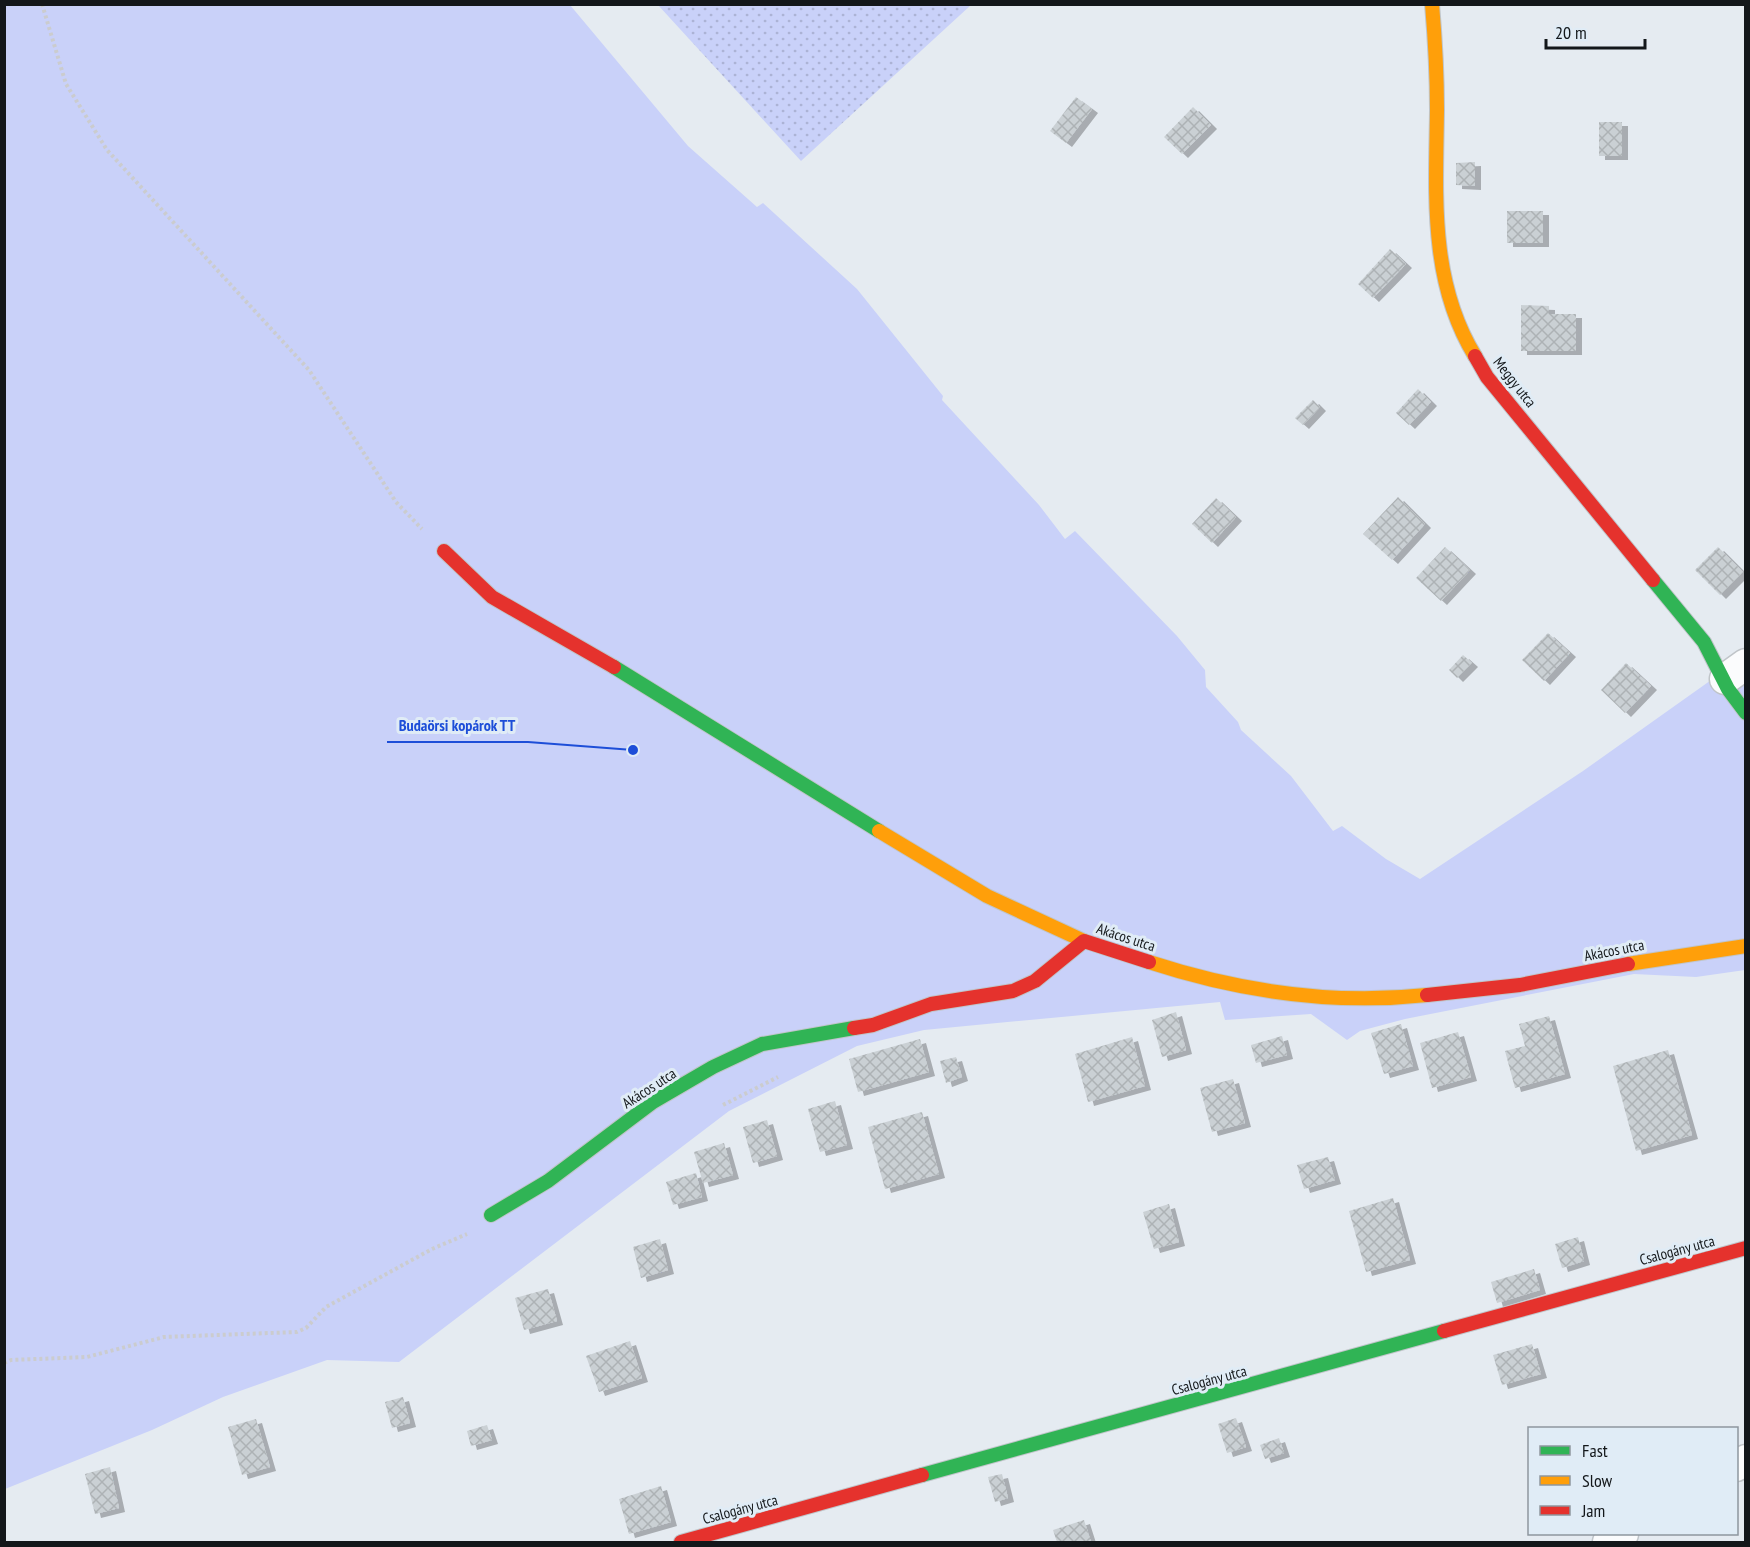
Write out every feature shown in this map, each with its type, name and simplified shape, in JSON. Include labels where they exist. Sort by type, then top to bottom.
[{"type":"street","name":"Meggy utca","points":[[1432,4],[1437,80],[1435,203],[1440,264],[1452,311],[1466,342],[1487,377],[1704,642],[1735,672],[1735,704],[1746,713]]},
{"type":"street","points":[[444,551],[492,597],[650,687],[767,763],[987,896],[1036,921],[1084,940]]},
{"type":"street","name":"Akácos utca","points":[[490,1215],[548,1181],[653,1102],[713,1066],[762,1044],[873,1025],[931,1004],[958,998],[1013,991],[1035,981],[1084,940],[1190,975],[1261,991],[1388,999],[1520,985],[1642,961],[1746,946]]},
{"type":"street","name":"Csalogány utca","points":[[681,1542],[1746,1248]]},
{"type":"path","points":[[42,4],[66,84],[107,150],[309,370],[396,502],[444,551]]},
{"type":"path","points":[[4,1363],[11,1360],[87,1357],[164,1337],[297,1332],[306,1329],[326,1307],[424,1253],[466,1235],[490,1215]]},
{"type":"shaded area","points":[[5,5],[570,5],[688,146],[757,207],[763,203],[857,289],[943,396],[942,400],[1039,505],[1065,539],[1075,531],[1177,636],[1205,670],[1206,687],[1238,722],[1241,730],[1291,776],[1333,831],[1342,826],[1386,859],[1420,879],[1583,771],[1714,678],[1745,647],[1745,970],[1696,977],[1634,974],[1405,1019],[1360,1031],[1347,1040],[1311,1014],[1225,1020],[1220,1002],[924,1030],[857,1046],[729,1111],[399,1362],[327,1360],[223,1397],[152,1430],[5,1489]]},
{"type":"shaded area","points":[[658,5],[971,5],[801,161]]},
{"type":"building","points":[[1076,97],[1092,109],[1066,143],[1050,131]]},
{"type":"building","points":[[1193,107],[1211,125],[1182,154],[1164,137]]},
{"type":"building","points":[[1599,122],[1622,122],[1622,156],[1599,156]]},
{"type":"building","points":[[1475,162],[1475,186],[1456,185],[1456,163]]},
{"type":"building","points":[[1507,211],[1543,211],[1543,243],[1507,243]]},
{"type":"building","points":[[1390,249],[1406,264],[1373,298],[1358,284]]},
{"type":"building","points":[[1521,305],[1549,306],[1549,314],[1576,314],[1576,351],[1521,351]]},
{"type":"building","points":[[1418,389],[1431,402],[1409,425],[1396,413]]},
{"type":"building","points":[[1313,400],[1320,407],[1303,425],[1295,418]]},
{"type":"building","points":[[1398,497],[1425,524],[1392,560],[1363,534]]},
{"type":"building","points":[[1216,498],[1236,517],[1212,543],[1192,524]]},
{"type":"building","points":[[1445,547],[1470,570],[1441,601],[1416,578]]},
{"type":"building","points":[[1718,547],[1743,572],[1720,595],[1695,570]]},
{"type":"building","points":[[1548,633],[1570,653],[1544,681],[1522,660]]},
{"type":"building","points":[[1463,655],[1472,663],[1457,678],[1449,670]]},
{"type":"building","points":[[1626,663],[1651,686],[1625,713],[1601,690]]},
{"type":"building","points":[[1176,1012],[1186,1050],[1162,1057],[1152,1020]]},
{"type":"building","points":[[1549,1016],[1565,1074],[1515,1088],[1505,1051],[1525,1046],[1519,1024]]},
{"type":"building","points":[[1401,1024],[1413,1066],[1384,1074],[1371,1033]]},
{"type":"building","points":[[1458,1032],[1471,1077],[1432,1088],[1420,1043]]},
{"type":"building","points":[[1282,1036],[1287,1055],[1256,1063],[1251,1045]]},
{"type":"building","points":[[1132,1037],[1145,1086],[1088,1102],[1075,1054]]},
{"type":"building","points":[[920,1039],[929,1072],[858,1092],[849,1059]]},
{"type":"building","points":[[1668,1050],[1692,1135],[1636,1151],[1613,1066]]},
{"type":"building","points":[[956,1057],[962,1077],[946,1083],[940,1061]]},
{"type":"building","points":[[1233,1079],[1245,1123],[1212,1132],[1200,1088]]},
{"type":"building","points":[[835,1101],[847,1145],[820,1152],[808,1109]]},
{"type":"building","points":[[922,1112],[939,1174],[885,1189],[868,1127]]},
{"type":"building","points":[[767,1120],[777,1156],[753,1163],[743,1127]]},
{"type":"building","points":[[724,1143],[733,1175],[703,1183],[694,1152]]},
{"type":"building","points":[[1328,1157],[1335,1180],[1304,1189],[1297,1165]]},
{"type":"building","points":[[696,1173],[702,1197],[673,1205],[666,1182]]},
{"type":"building","points":[[1393,1198],[1410,1260],[1366,1272],[1349,1211]]},
{"type":"building","points":[[1169,1204],[1179,1242],[1154,1249],[1143,1212]]},
{"type":"building","points":[[1578,1237],[1584,1261],[1562,1268],[1555,1244]]},
{"type":"building","points":[[660,1239],[668,1270],[641,1278],[633,1247]]},
{"type":"building","points":[[1534,1269],[1540,1290],[1497,1303],[1491,1282]]},
{"type":"building","points":[[548,1289],[557,1321],[524,1330],[515,1298]]},
{"type":"building","points":[[630,1341],[642,1378],[599,1392],[586,1356]]},
{"type":"building","points":[[1532,1344],[1541,1374],[1502,1385],[1493,1355]]},
{"type":"building","points":[[403,1397],[410,1423],[392,1428],[385,1402]]},
{"type":"building","points":[[1236,1418],[1246,1447],[1227,1453],[1218,1424]]},
{"type":"building","points":[[256,1419],[270,1467],[242,1475],[228,1427]]},
{"type":"building","points":[[487,1425],[492,1440],[471,1446],[467,1431]]},
{"type":"building","points":[[1279,1438],[1284,1453],[1265,1459],[1260,1445]]},
{"type":"building","points":[[110,1467],[119,1508],[95,1514],[85,1474]]},
{"type":"building","points":[[1002,1474],[1008,1498],[995,1502],[988,1477]]},
{"type":"building","points":[[661,1486],[671,1522],[629,1534],[619,1499]]},
{"type":"building","points":[[1084,1520],[1091,1542],[1057,1542],[1053,1530]]},
{"type":"traffic: fast","points":[[1653,580],[1704,642],[1728,689],[1746,713]]},
{"type":"traffic: fast","points":[[614,667],[879,831]]},
{"type":"traffic: fast","points":[[491,1215],[548,1181],[653,1102],[713,1067],[762,1044],[854,1028]]},
{"type":"traffic: fast","points":[[922,1475],[1444,1331]]},
{"type":"traffic: slow","points":[[1432,4],[1437,83],[1438,236],[1442,267],[1450,298],[1460,327],[1475,356]]},
{"type":"traffic: slow","points":[[879,831],[987,896],[1084,941]]},
{"type":"traffic: slow","points":[[1628,964],[1746,946]]},
{"type":"traffic: slow","points":[[1149,962],[1217,981],[1286,993],[1357,998],[1427,995]]},
{"type":"traffic: jam","points":[[1475,356],[1487,377],[1653,580]]},
{"type":"traffic: jam","points":[[444,551],[492,597],[614,667]]},
{"type":"traffic: jam","points":[[854,1028],[873,1025],[931,1004],[1013,991],[1035,981],[1084,941],[1149,962]]},
{"type":"traffic: jam","points":[[1427,995],[1520,985],[1628,964]]},
{"type":"traffic: jam","points":[[1444,1331],[1746,1248]]},
{"type":"traffic: jam","points":[[681,1542],[922,1475]]},
{"type":"place","name":"Budaörsi kopárok TT","points":[[633,750]]}]
